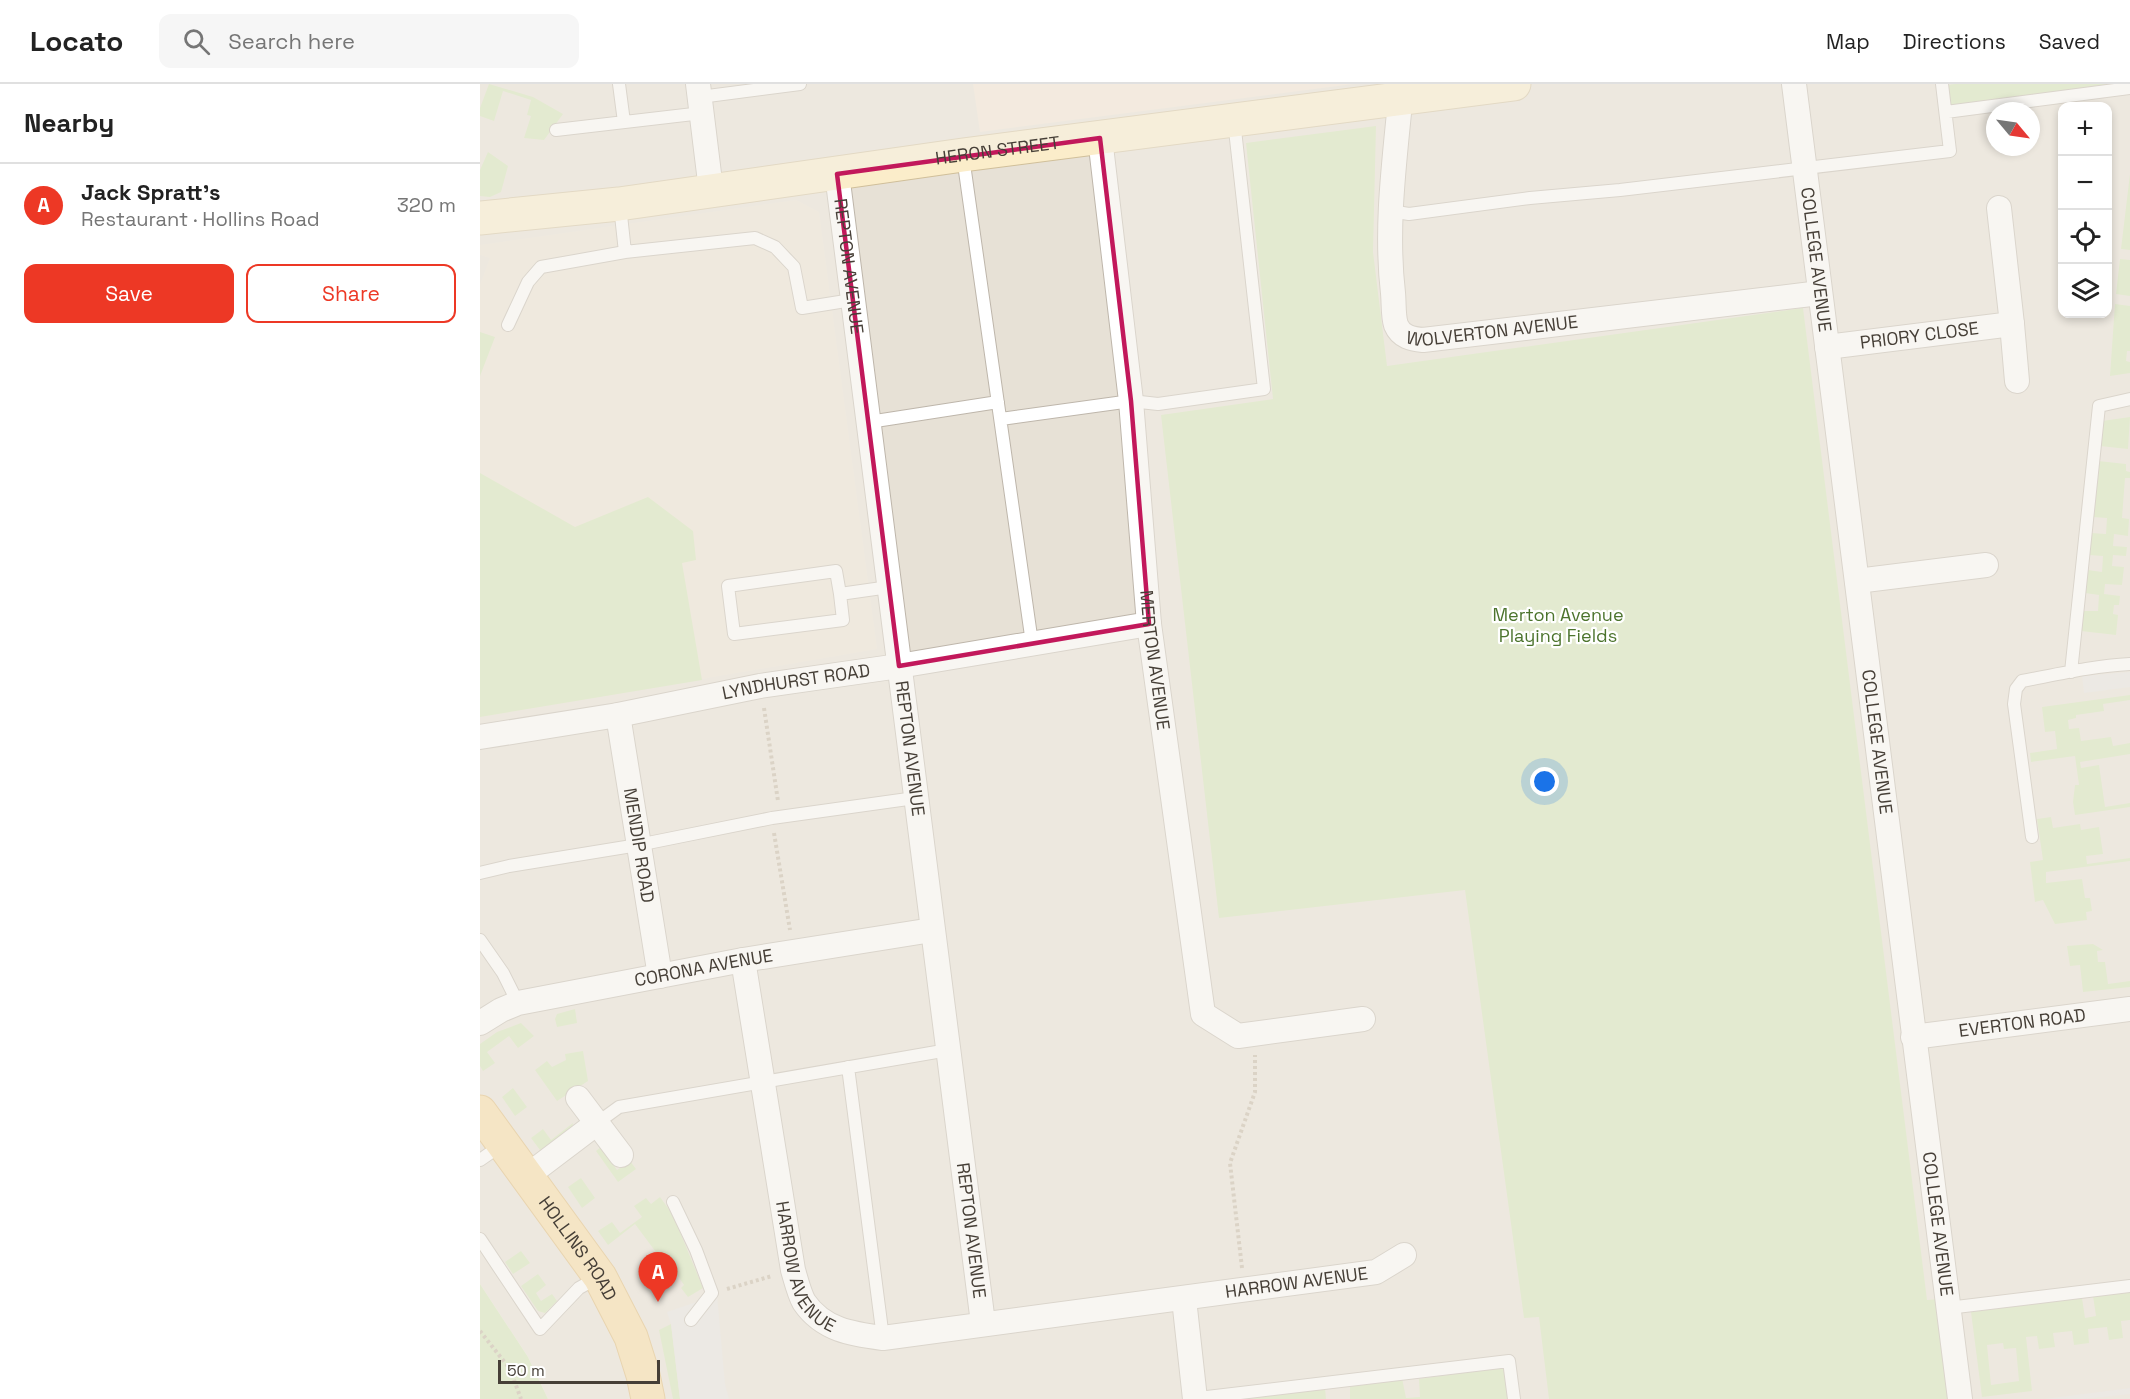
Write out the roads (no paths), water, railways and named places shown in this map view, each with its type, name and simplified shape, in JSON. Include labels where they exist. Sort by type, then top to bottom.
[{"type":"main road","name":"HOLLINS ROAD","points":[[480,1112],[492,1152],[527,1176],[600,1277],[631,1337],[648,1399]]},
{"type":"street","name":"HERON STREET","points":[[480,219],[619,204],[963,155],[1234,121],[1406,94],[1514,84]]},
{"type":"street","name":"COLLEGE AVENUE","points":[[1794,84],[1960,1399]]},
{"type":"street","name":"WOLVERTON AVENUE","points":[[1406,94],[1399,113],[1390,211],[1391,276],[1396,325],[1402,334],[1411,339],[1423,340],[1820,293]]},
{"type":"street","points":[[700,98],[711,190]]},
{"type":"street","name":"MERTON AVENUE","points":[[1100,138],[1131,401],[1149,624],[1203,1014],[1238,1036],[1363,1019]]},
{"type":"street","name":"REPTON AVENUE","points":[[837,174],[983,1323]]},
{"type":"street","points":[[1999,208],[2018,381]]},
{"type":"street","name":"PRIORY CLOSE","points":[[1827,347],[2012,324]]},
{"type":"street","points":[[1857,581],[1986,565]]},
{"type":"street","name":"LYNDHURST ROAD","points":[[480,737],[618,715],[760,686],[899,666],[1149,624]]},
{"type":"street","name":"MENDIP ROAD","points":[[618,715],[660,976]]},
{"type":"street","name":"CORONA AVENUE","points":[[480,1023],[518,1003],[743,960],[932,930]]},
{"type":"street","name":"HARROW AVENUE","points":[[743,960],[793,1270],[804,1301],[831,1327],[851,1334],[883,1338],[1376,1272],[1404,1255]]},
{"type":"street","name":"EVERTON ROAD","points":[[1913,1036],[2130,1009]]},
{"type":"street","points":[[578,1098],[621,1155]]},
{"type":"street","points":[[527,1176],[597,1124]]},
{"type":"street","points":[[1184,1299],[1193,1399]]},
{"type":"lane","points":[[619,84],[624,122]]},
{"type":"lane","points":[[556,130],[624,122],[700,98],[800,84]]},
{"type":"lane","points":[[1390,211],[1409,214],[1530,198],[1620,190],[1950,152],[1942,84]]},
{"type":"lane","points":[[1946,112],[2130,88]]},
{"type":"lane","points":[[1001,419],[1131,401],[1158,404],[1264,389],[1234,121]]},
{"type":"lane","points":[[963,155],[1032,643]]},
{"type":"lane","points":[[619,204],[625,252]]},
{"type":"lane","points":[[508,325],[528,282],[541,267],[625,252],[755,238],[776,247],[794,267],[802,308],[852,300]]},
{"type":"lane","points":[[2071,672],[2099,406],[2130,399]]},
{"type":"lane","points":[[869,422],[998,402]]},
{"type":"lane","points":[[836,571],[840,594],[843,620],[734,634],[728,586],[836,571]]},
{"type":"lane","points":[[840,594],[889,587]]},
{"type":"lane","points":[[2032,837],[2014,704],[2016,689],[2022,681],[2094,666],[2130,664]]},
{"type":"lane","points":[[480,873],[508,866],[638,845],[776,817],[915,798]]},
{"type":"lane","points":[[480,940],[503,973],[518,1003]]},
{"type":"lane","points":[[597,1124],[619,1107],[948,1050]]},
{"type":"lane","points":[[848,1067],[883,1338]]},
{"type":"lane","points":[[673,1202],[696,1250],[712,1293],[691,1320]]},
{"type":"lane","points":[[480,1239],[540,1329],[579,1288],[600,1277]]},
{"type":"lane","points":[[1948,1308],[2130,1286]]},
{"type":"lane","points":[[1193,1399],[1509,1361],[1514,1399]]},
{"type":"place","name":"Jack Spratt's","points":[[658,1302]]},
{"type":"park label","name":"Merton Avenue Playing Fields","points":[[1558,625]]}]
